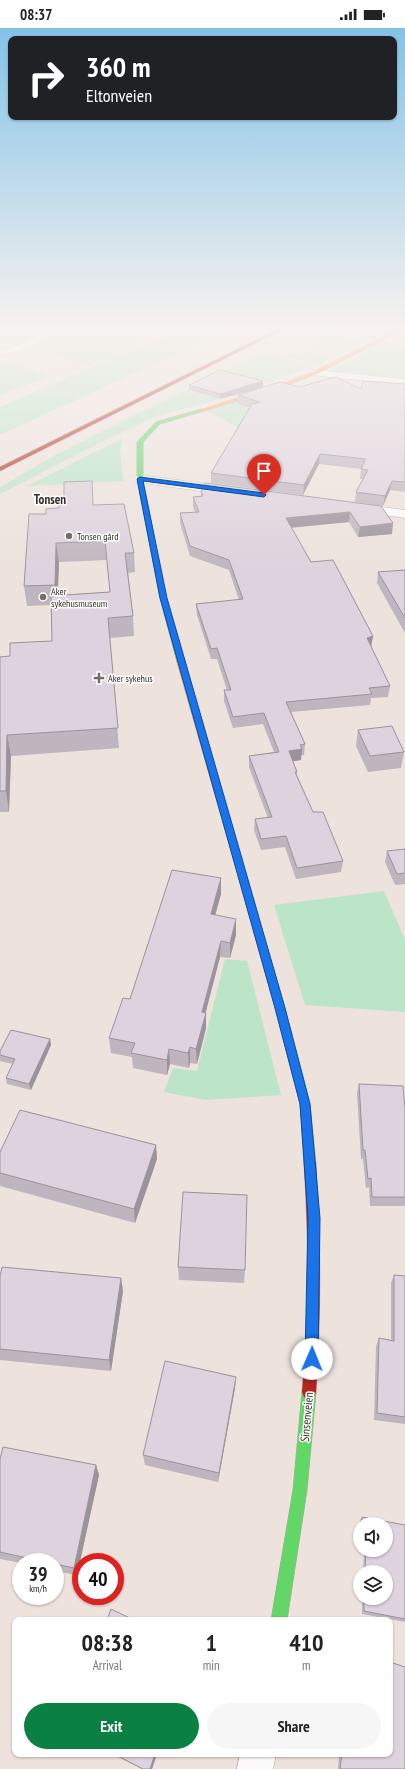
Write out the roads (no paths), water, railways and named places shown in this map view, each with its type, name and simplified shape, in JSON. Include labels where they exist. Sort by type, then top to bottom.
[{"type":"main road","points":[[0,469],[118,410]]},
{"type":"main road","name":"Sinsenveien","points":[[200,410],[158,423],[140,442],[140,479],[163,598],[280,1008],[305,1104],[314,1218],[312,1359],[300,1490],[280,1617]]},
{"type":"street","points":[[140,479],[240,492]]},
{"type":"street","points":[[348,506],[405,514]]},
{"type":"street","points":[[256,1769],[258,1757]]},
{"type":"place","name":"Tonsen gård","points":[[69,536]]},
{"type":"place","name":"Aker sykehusmuseum","points":[[43,597]]},
{"type":"place","name":"Aker sykehus","points":[[99,678]]},
{"type":"district","name":"Tonsen","points":[[50,499]]}]
